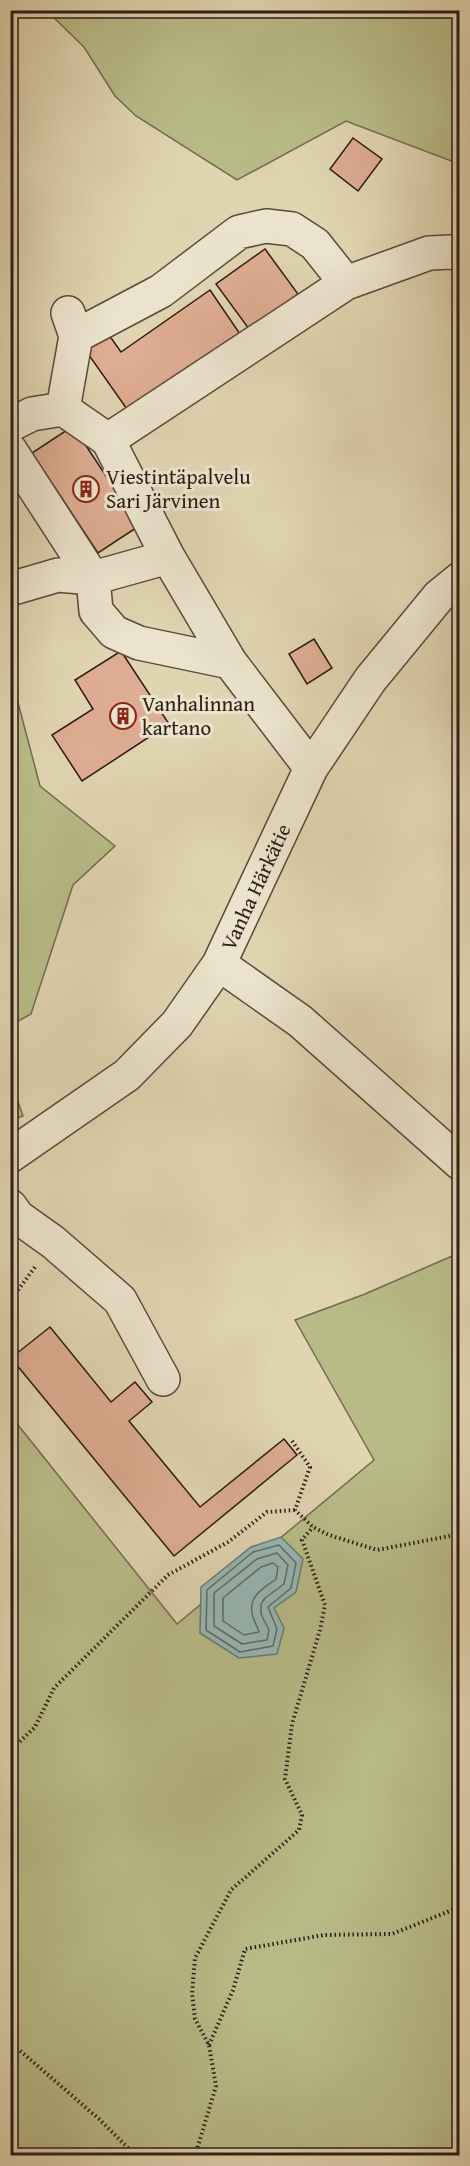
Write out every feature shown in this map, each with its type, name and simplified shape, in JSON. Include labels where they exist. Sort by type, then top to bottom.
[{"type":"street","points":[[63,409],[72,324],[161,291],[239,232],[266,226],[292,229],[315,244],[346,283]]},
{"type":"street","points":[[108,440],[346,283],[429,253],[459,254]]},
{"type":"street","points":[[10,425],[32,414],[63,409],[108,440],[168,557],[230,662],[311,768]]},
{"type":"street","points":[[10,450],[93,578],[96,611],[114,632],[139,643],[230,662]]},
{"type":"street","points":[[10,589],[58,575],[93,578],[168,557]]},
{"type":"street","name":"Vanha Härkätie","points":[[10,1156],[128,1075],[177,1024],[219,964],[311,768],[370,680],[439,596],[459,579]]},
{"type":"street","points":[[219,964],[300,1021],[459,1163]]},
{"type":"street","points":[[10,1206],[18,1217],[53,1242],[120,1300],[163,1379]]},
{"type":"path","points":[[10,1301],[53,1242]]},
{"type":"path","points":[[292,1441],[310,1467],[295,1510]]},
{"type":"path","points":[[10,1751],[35,1727],[54,1688],[168,1575],[228,1542],[267,1512],[295,1510],[314,1527],[329,1535],[377,1550],[459,1534]]},
{"type":"path","points":[[195,2156],[216,2086],[209,2045],[195,2019],[192,1994],[195,1958],[231,1890],[299,1830],[302,1815],[285,1779],[292,1724],[320,1630],[325,1605],[302,1540],[314,1527]]},
{"type":"path","points":[[209,2045],[233,1990],[245,1949],[324,1935],[392,1934],[459,1907]]},
{"type":"path","points":[[10,2042],[99,2119],[136,2156]]},
{"type":"green space","points":[[47,11],[459,11],[459,164],[346,121],[237,180],[136,116],[115,96],[84,47]]},
{"type":"green space","points":[[11,676],[40,786],[115,846],[73,885],[31,1014],[11,1025]]},
{"type":"green space","points":[[10,1079],[23,1116],[11,1120],[10,1120]]},
{"type":"green space","points":[[459,1253],[459,2155],[11,2155],[10,1415],[177,1624],[374,1460],[295,1320],[365,1294]]},
{"type":"water","points":[[281,1537],[303,1559],[296,1592],[274,1608],[284,1628],[277,1654],[239,1658],[200,1633],[201,1587],[251,1547]]},
{"type":"building","points":[[353,138],[382,159],[358,191],[330,169]]},
{"type":"building","points":[[265,249],[298,294],[249,329],[216,284]]},
{"type":"building","points":[[210,290],[240,334],[129,412],[86,351],[109,335],[121,352]]},
{"type":"building","name":"Viestintäpalvelu Sari Järvinen","points":[[73,426],[139,526],[98,553],[32,453]]},
{"type":"building","points":[[314,639],[332,668],[307,684],[289,654]]},
{"type":"building","name":"Vanhalinnan kartano","points":[[121,651],[169,724],[82,781],[52,735],[93,709],[75,680]]},
{"type":"building","points":[[50,1327],[111,1402],[135,1382],[152,1402],[129,1421],[200,1507],[284,1439],[297,1455],[174,1556],[11,1358]]},
{"type":"place","name":"Viestintäpalvelu Sari Järvinen","points":[[86,489]]},
{"type":"place","name":"Vanhalinnan kartano","points":[[123,716]]}]
